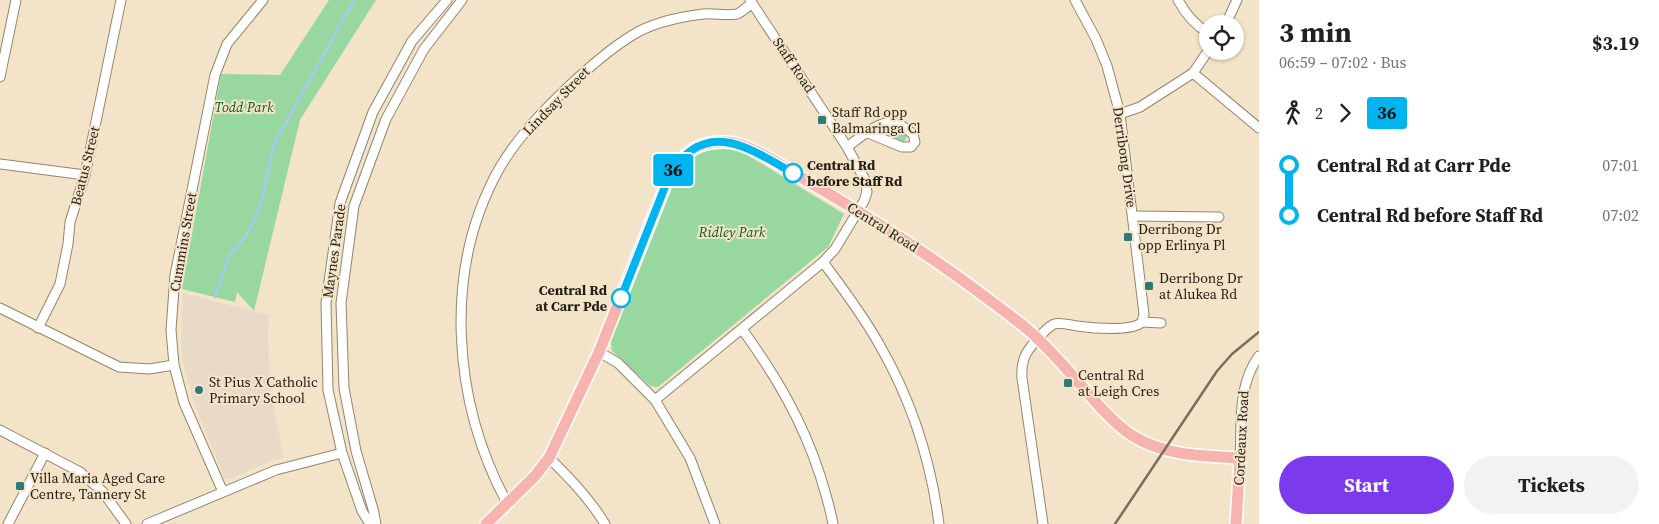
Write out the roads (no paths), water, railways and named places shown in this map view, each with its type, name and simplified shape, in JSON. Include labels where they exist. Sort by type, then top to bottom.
[{"type":"main road","name":"Central Road","points":[[486,524],[535,476],[549,458],[599,352],[670,174],[677,163],[692,148],[713,142],[728,142],[757,152],[858,211],[944,266],[1038,338],[1112,418],[1135,438],[1170,452],[1240,458]]},
{"type":"main road","name":"Cordeaux Road","points":[[1236,524],[1240,458]]},
{"type":"main road","points":[[1238,482],[1241,489],[1242,516],[1247,524]]},
{"type":"street","points":[[0,77],[16,0]]},
{"type":"street","name":"Beatus Street","points":[[38,328],[60,284],[68,244],[70,222],[85,175],[120,0]]},
{"type":"street","name":"Cummins Street","points":[[223,492],[184,403],[174,365],[171,330],[175,275],[215,75],[227,44],[263,0]]},
{"type":"street","name":"Maynes Parade","points":[[370,524],[362,511],[342,453],[328,390],[326,303],[340,203],[373,112],[412,41],[447,0]]},
{"type":"street","name":"Maynes Parade","points":[[376,524],[356,451],[344,388],[341,303],[354,206],[386,119],[424,49],[462,0]]},
{"type":"street","name":"Derribong Drive","points":[[1075,0],[1096,39],[1107,66],[1120,114],[1144,314],[1142,322]]},
{"type":"street","points":[[1178,0],[1183,10],[1199,27]]},
{"type":"street","points":[[1230,15],[1237,0]]},
{"type":"street","name":"Staff Road","points":[[655,400],[823,262],[835,249],[865,197],[866,186],[862,173],[847,146],[751,2]]},
{"type":"street","name":"Lindsay Street","points":[[507,503],[497,486],[474,423],[466,387],[462,324],[463,290],[468,256],[479,213],[499,170],[519,139],[538,116],[594,62],[632,34],[652,26],[703,14],[737,14],[751,2]]},
{"type":"street","points":[[1120,114],[1140,107],[1193,73],[1202,60]]},
{"type":"street","points":[[1193,73],[1259,128]]},
{"type":"street","points":[[847,146],[868,132],[879,125],[894,122],[913,134],[915,142],[911,147],[902,147],[868,132]]},
{"type":"street","points":[[0,164],[85,175]]},
{"type":"street","points":[[1133,216],[1219,217]]},
{"type":"street","points":[[823,262],[880,345],[906,398],[926,457],[939,524]]},
{"type":"street","points":[[0,308],[119,367],[149,370],[174,365]]},
{"type":"street","points":[[1043,524],[1021,365],[1029,348],[1051,326],[1057,323],[1088,327],[1123,328],[1139,326],[1142,322],[1161,323]]},
{"type":"street","points":[[742,329],[784,390],[810,443],[831,508],[833,524]]},
{"type":"street","points":[[599,352],[618,363],[655,400],[690,458],[715,524]]},
{"type":"street","name":"Cordeaux Road","points":[[1240,458],[1243,394],[1247,376],[1259,356]]},
{"type":"street","points":[[0,430],[80,472],[103,492],[126,524]]},
{"type":"street","points":[[8,524],[45,453]]},
{"type":"street","points":[[147,524],[276,470],[342,453]]},
{"type":"street","points":[[549,458],[567,475],[594,507],[605,524]]},
{"type":"street","points":[[114,507],[117,524]]},
{"type":"waterway","points":[[215,297],[229,256],[249,232],[261,204],[274,144],[354,0]]},
{"type":"railway","points":[[1115,524],[1217,371],[1232,354],[1259,332]]},
{"type":"place","name":"Staff Rd opp Balmaringa Cl","points":[[822,120]]},
{"type":"place","name":"Central Rd before Staff Rd","points":[[793,173]]},
{"type":"place","name":"Derribong Dr opp Erlinya Pl","points":[[1128,237]]},
{"type":"place","name":"Derribong Dr at Alukea Rd","points":[[1149,286]]},
{"type":"place","name":"Central Rd at Carr Pde","points":[[621,298]]},
{"type":"place","name":"Central Rd at Leigh Cres","points":[[1068,383]]},
{"type":"place","name":"St Pius X Catholic Primary School","points":[[199,390]]},
{"type":"place","name":"Villa Maria Aged Care Centre, Tannery St","points":[[20,486]]},
{"type":"park label","name":"Todd Park","points":[[244,107]]},
{"type":"park label","name":"Ridley Park","points":[[732,232]]}]
